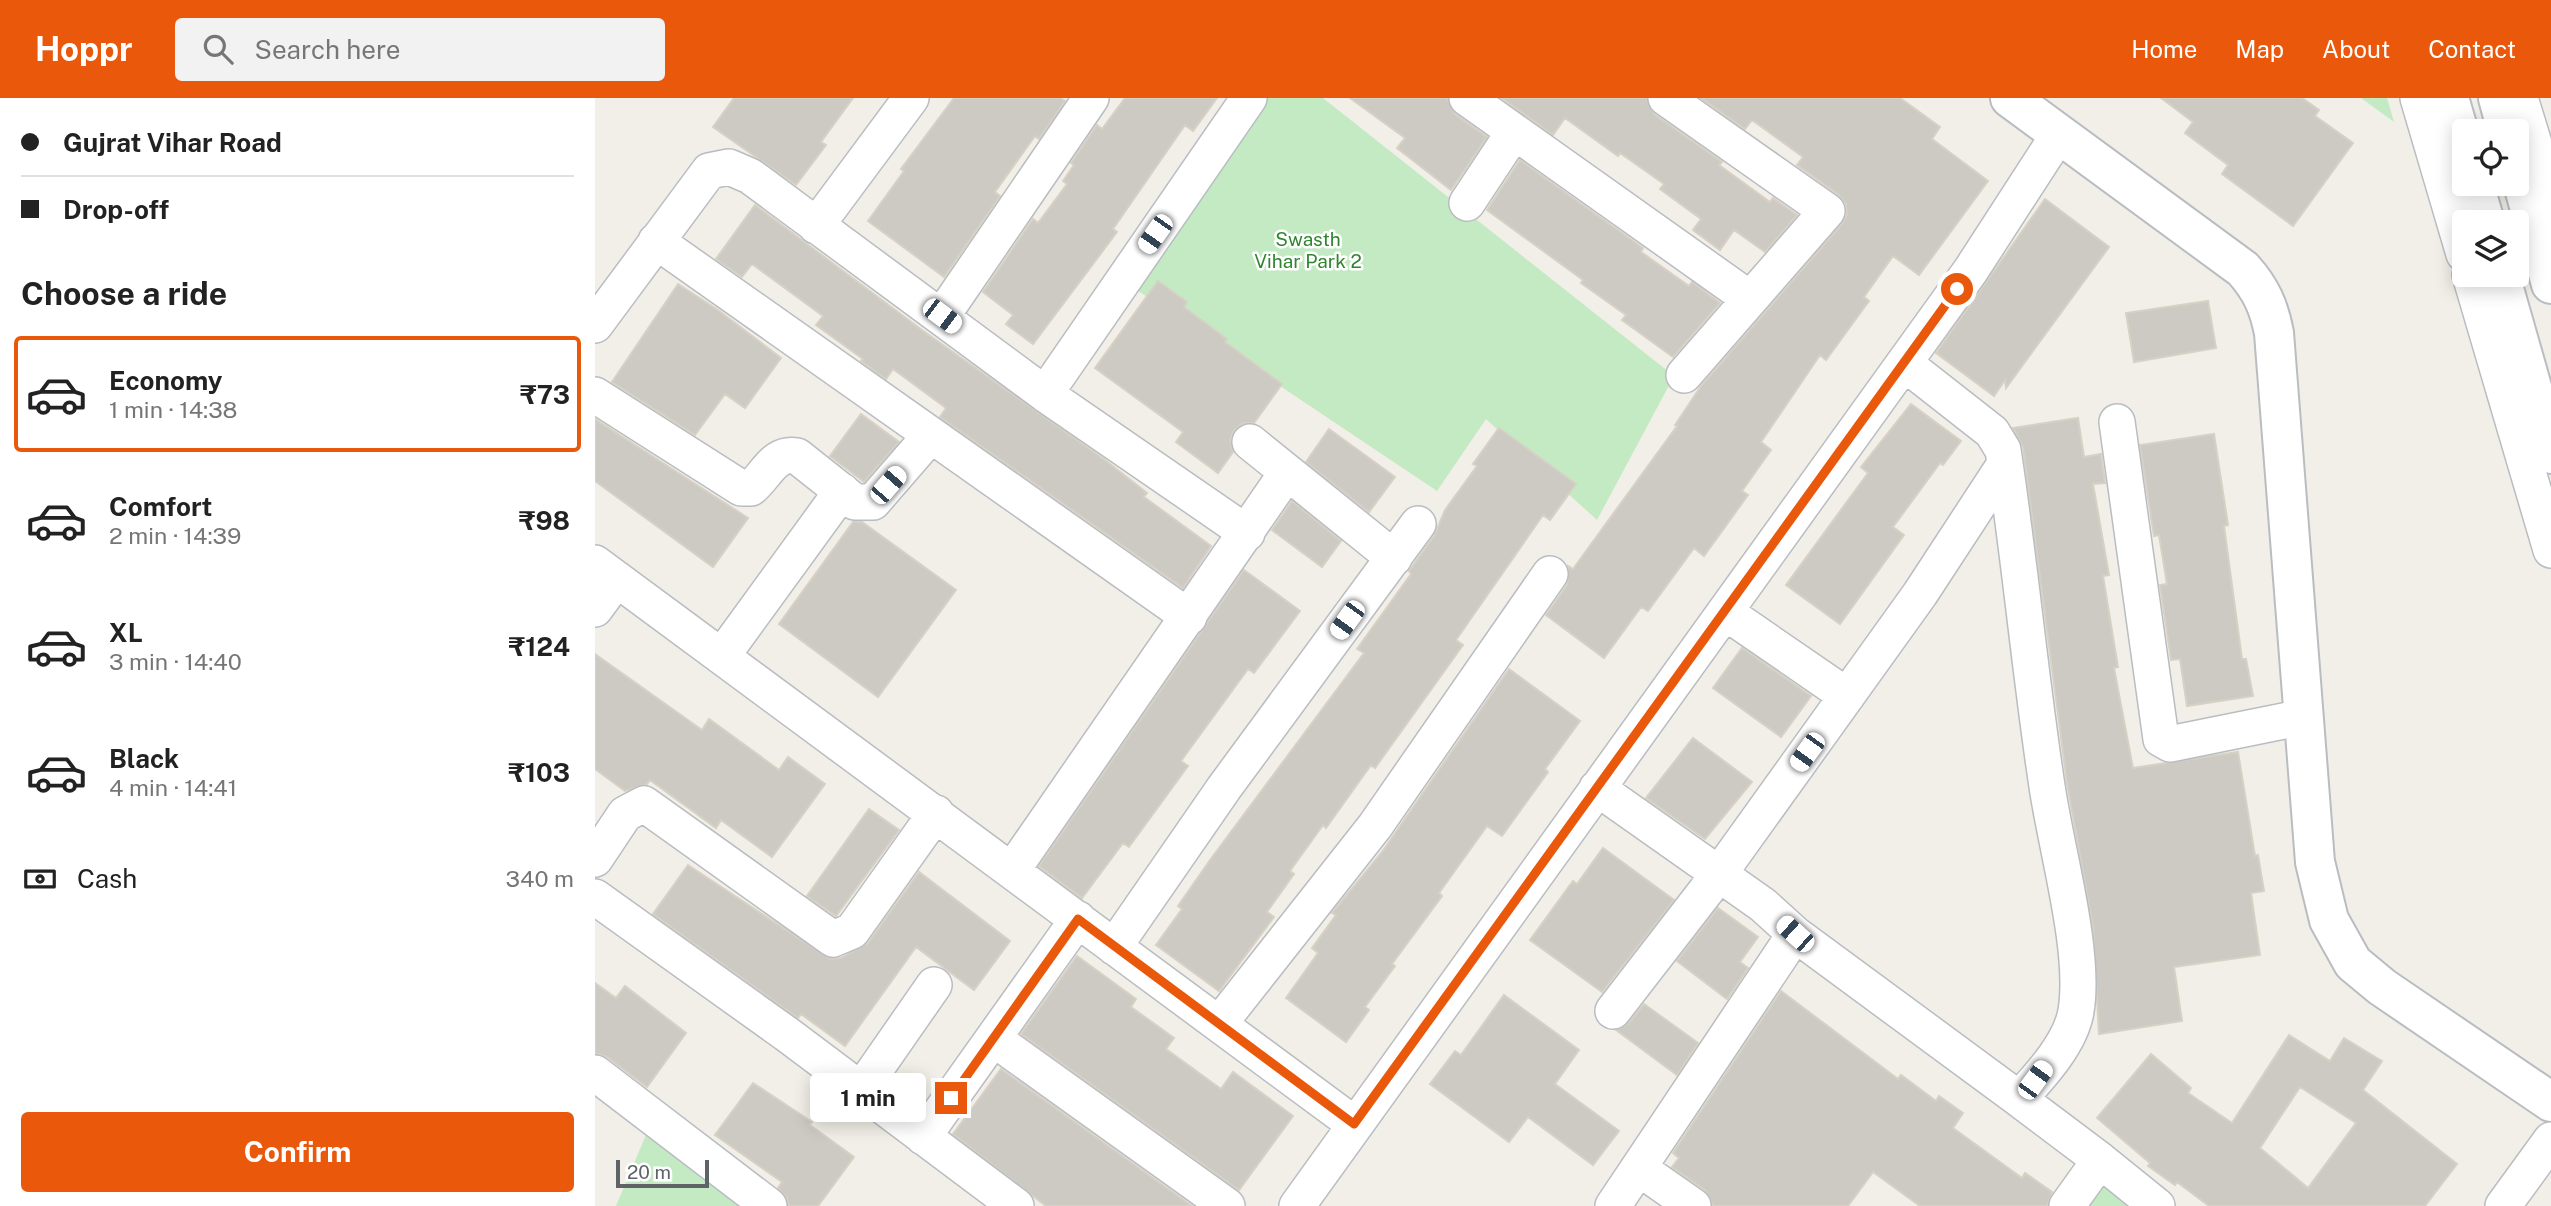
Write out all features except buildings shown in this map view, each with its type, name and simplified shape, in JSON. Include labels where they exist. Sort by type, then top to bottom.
[{"type":"street","points":[[815,226],[911,98]]},
{"type":"street","points":[[942,316],[1091,98]]},
{"type":"street","points":[[1045,394],[1249,98]]},
{"type":"street","points":[[1467,98],[1750,299]]},
{"type":"street","points":[[1666,98],[1827,211],[1684,375]]},
{"type":"street","points":[[2010,98],[2243,269],[2259,287],[2270,310],[2315,862],[2329,920],[2353,963],[2551,1102]]},
{"type":"street","points":[[2418,98],[2452,213]]},
{"type":"street","points":[[2449,98],[2455,119]]},
{"type":"street","points":[[2498,98],[2504,119]]},
{"type":"street","points":[[2520,98],[2551,199]]},
{"type":"street","points":[[1467,203],[1514,132]]},
{"type":"street","points":[[1297,1206],[1971,270],[2059,134]]},
{"type":"street","points":[[595,325],[709,171],[729,167],[750,176],[1045,394],[1247,533]]},
{"type":"street","points":[[2526,196],[2551,284]]},
{"type":"street","points":[[656,241],[1189,617]]},
{"type":"street","points":[[2474,287],[2551,550]]},
{"type":"street","points":[[2503,287],[2551,454]]},
{"type":"street","points":[[1904,363],[1992,432],[2000,441],[2005,464],[2047,785],[2072,929],[2078,989],[2076,1013],[2069,1032],[2019,1099]]},
{"type":"street","points":[[595,395],[741,488],[751,488],[776,458],[785,454],[797,456],[855,502],[863,504],[873,502],[932,435]]},
{"type":"street","points":[[2117,422],[2157,730],[2161,739],[2170,744],[2304,717]]},
{"type":"street","points":[[1250,442],[1286,474],[1394,558]]},
{"type":"street","points":[[1613,1011],[1719,874],[1847,696],[1920,594],[2005,464]]},
{"type":"street","points":[[1013,869],[1286,474]]},
{"type":"street","points":[[722,656],[842,491]]},
{"type":"street","points":[[1114,947],[1223,788],[1418,524]]},
{"type":"street","points":[[595,609],[606,571],[1013,869],[1354,1124]]},
{"type":"street","points":[[1219,1024],[1375,826],[1550,574]]},
{"type":"street","points":[[1725,612],[1847,696]]},
{"type":"street","points":[[1597,788],[1763,905],[1795,934],[2019,1099],[2157,1206]]},
{"type":"street","points":[[595,859],[625,814],[644,804],[833,939],[852,931],[936,813]]},
{"type":"street","points":[[595,897],[1016,1206]]},
{"type":"street","points":[[923,1137],[1078,919]]},
{"type":"street","points":[[1613,1206],[1795,934]]},
{"type":"street","points":[[861,1090],[935,985]]},
{"type":"street","points":[[994,1039],[1227,1206]]},
{"type":"street","points":[[595,1073],[769,1206]]},
{"type":"street","points":[[2504,1206],[2551,1140]]},
{"type":"street","points":[[2067,1206],[2100,1160]]},
{"type":"street","points":[[1640,1169],[1693,1206]]},
{"type":"green space","name":"Swasth Vihar Park 2","points":[[1257,98],[1323,98],[1674,376],[1597,520],[1486,419],[1437,491],[1125,282]]},
{"type":"green space","points":[[2361,98],[2387,98],[2394,122]]},
{"type":"green space","points":[[648,1130],[740,1206],[616,1206]]},
{"type":"green space","points":[[2094,1159],[2154,1206],[2063,1206]]},
{"type":"route","points":[[951,1098],[1078,919],[1354,1124],[1957,289]]}]
